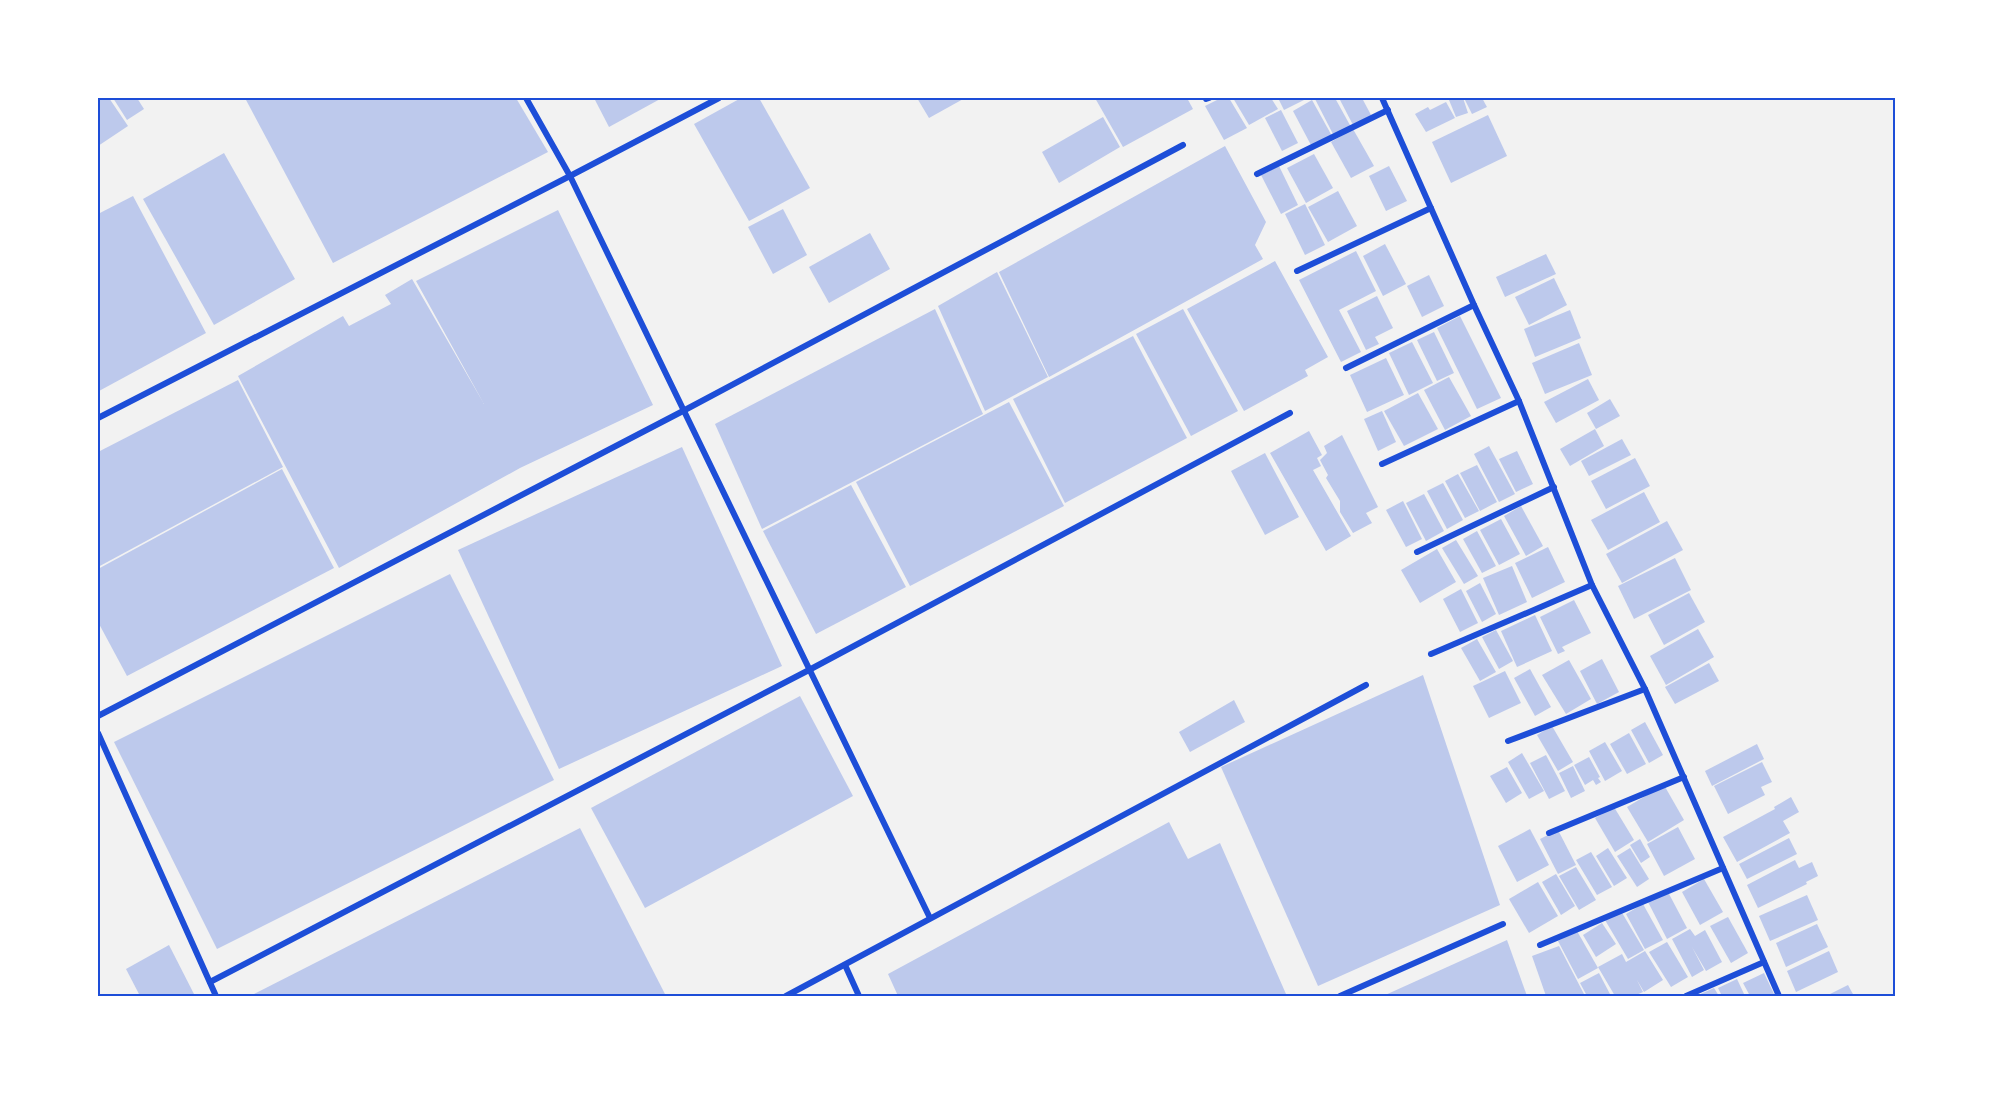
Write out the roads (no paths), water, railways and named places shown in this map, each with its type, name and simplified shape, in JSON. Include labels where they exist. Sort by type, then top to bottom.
[{"type":"street","points":[[525,98],[570,176],[930,918]]},
{"type":"street","points":[[98,418],[719,98]]},
{"type":"street","points":[[1382,98],[1519,401],[1592,585],[1646,689],[1779,996]]},
{"type":"street","points":[[1257,174],[1388,110]]},
{"type":"street","points":[[98,716],[683,411],[1182,145]]},
{"type":"street","points":[[1297,272],[1431,208]]},
{"type":"street","points":[[1346,368],[1474,305]]},
{"type":"street","points":[[1382,464],[1519,401]]},
{"type":"street","points":[[210,982],[809,670],[1290,413]]},
{"type":"street","points":[[1417,552],[1554,488]]},
{"type":"street","points":[[1431,654],[1592,585]]},
{"type":"street","points":[[786,996],[1366,686]]},
{"type":"street","points":[[1508,741],[1646,689]]},
{"type":"street","points":[[98,733],[216,996]]},
{"type":"street","points":[[1549,833],[1684,777]]},
{"type":"street","points":[[1540,945],[1723,868]]},
{"type":"street","points":[[1340,996],[1503,924]]},
{"type":"street","points":[[1686,996],[1764,962]]},
{"type":"street","points":[[845,964],[859,996]]}]
